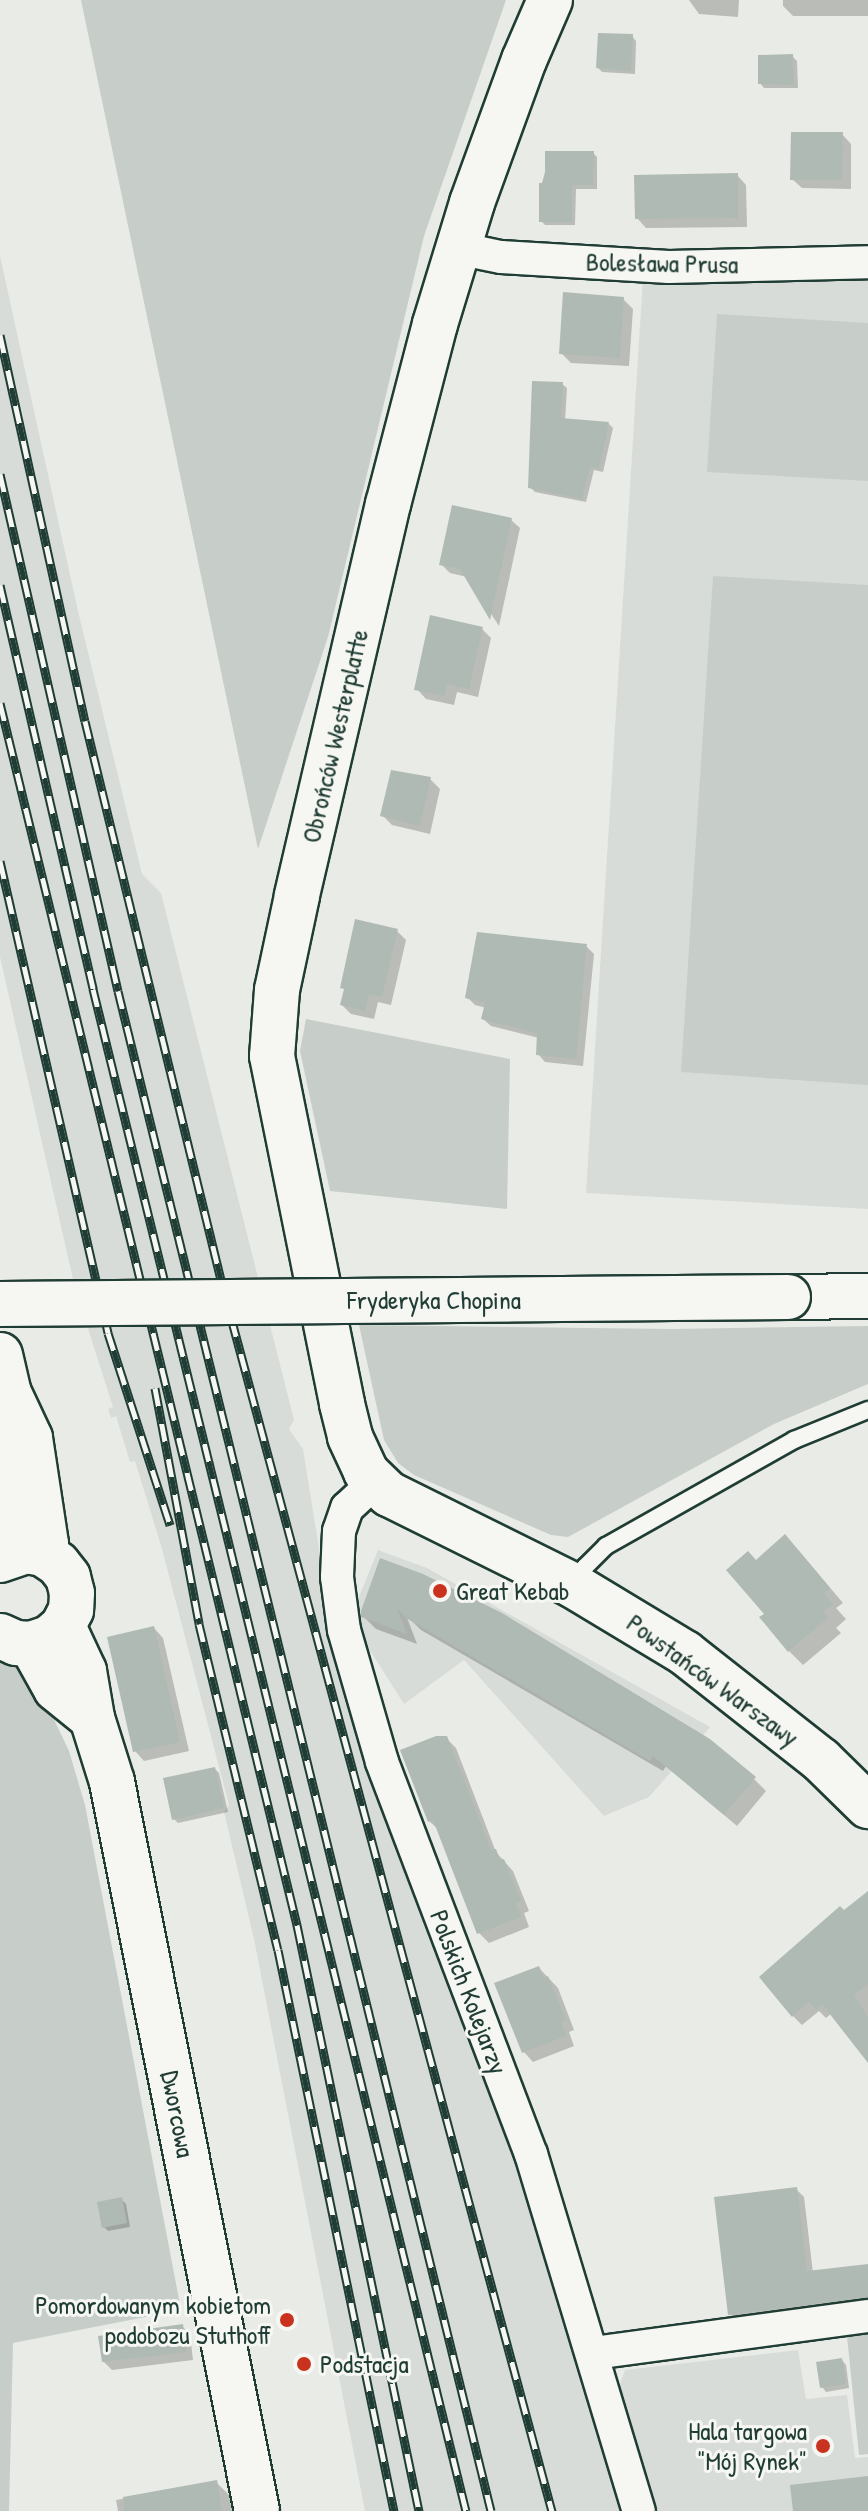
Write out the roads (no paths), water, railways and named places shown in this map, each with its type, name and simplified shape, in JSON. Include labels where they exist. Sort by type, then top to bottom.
[{"type":"street","name":"Obrońców Westerplatte","points":[[375,1482],[358,1459],[342,1404],[272,1056],[272,1031],[297,896],[388,504],[457,248],[524,60],[550,0]]},
{"type":"street","name":"Bolesława Prusa","points":[[457,248],[501,257],[669,267],[868,262]]},
{"type":"street","name":"Fryderyka Chopina","points":[[0,1304],[868,1296]]},
{"type":"street","points":[[4,1373],[30,1438],[46,1544],[18,1556]]},
{"type":"street","name":"Powstańców Warszawy","points":[[375,1482],[389,1494],[574,1586],[685,1653],[864,1795]]},
{"type":"street","name":"Polskich Kolejarzy","points":[[375,1482],[347,1508],[339,1531],[337,1577],[344,1630],[382,1762],[531,2154],[594,2353],[639,2511]]},
{"type":"street","points":[[18,1556],[58,1564],[70,1585],[71,1610],[31,1635]]},
{"type":"street","name":"Dworcowa","points":[[31,1635],[56,1689],[92,1718],[112,1782],[257,2511]]},
{"type":"street","points":[[594,2353],[868,2316]]},
{"type":"lane","points":[[574,1586],[585,1567],[606,1546],[794,1440],[868,1410]]},
{"type":"railway","points":[[0,335],[85,721],[222,1284],[552,2511]]},
{"type":"railway","points":[[0,474],[118,991],[491,2511]]},
{"type":"railway","points":[[0,585],[93,989],[466,2511]]},
{"type":"railway","points":[[0,703],[297,1925],[419,2511]]},
{"type":"railway","points":[[0,861],[108,1333],[170,1525]]},
{"type":"railway","points":[[155,1388],[199,1624],[278,1950],[394,2511]]},
{"type":"place","name":"Great Kebab","points":[[440,1591]]},
{"type":"place","name":"Pomordowanym kobietom podobozu Stuthoff","points":[[287,2320]]},
{"type":"place","name":"Podstacja","points":[[304,2364]]},
{"type":"place","name":"Hala targowa \"Mój Rynek\"","points":[[823,2446]]}]
